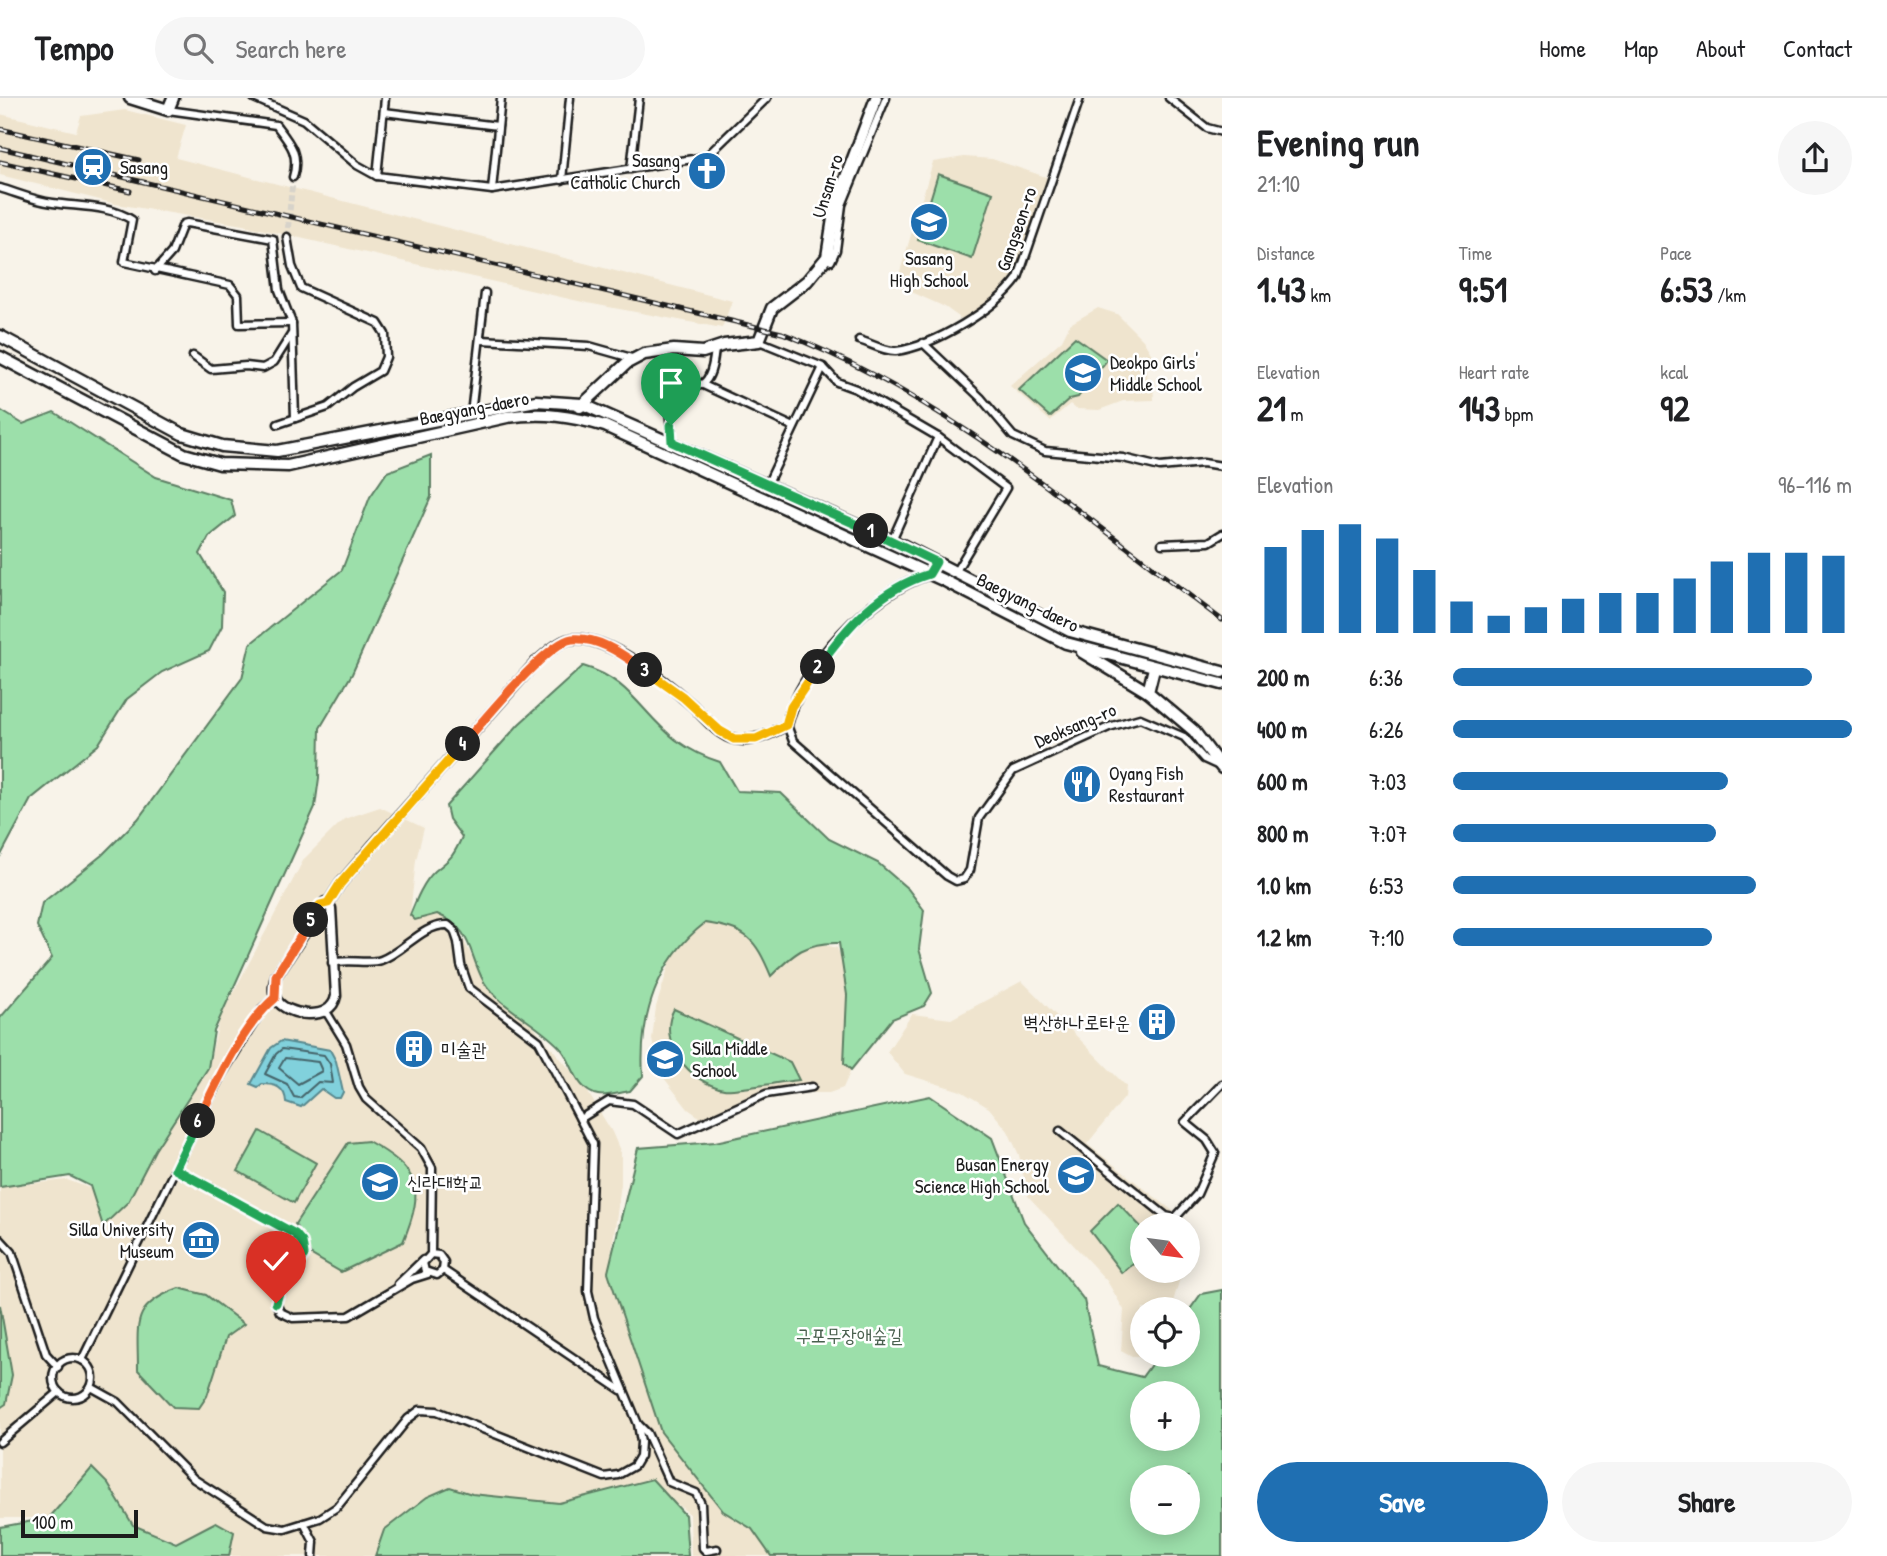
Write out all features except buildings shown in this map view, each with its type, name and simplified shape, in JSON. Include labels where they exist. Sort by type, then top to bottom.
[{"type":"main road","points":[[130,98],[168,110],[173,98]]},
{"type":"main road","name":"Unsan-ro","points":[[759,341],[772,308],[807,281],[827,257],[835,206],[876,98]]},
{"type":"main road","name":"Baegyang-daero","points":[[0,336],[182,434],[222,446],[277,451],[536,401],[582,404],[892,540],[1070,631],[1222,672]]},
{"type":"main road","points":[[573,416],[582,404],[635,359],[661,351],[703,352],[740,342],[759,341]]},
{"type":"main road","name":"Baegyang-daero","points":[[0,357],[184,454],[220,464],[288,466],[507,417],[540,413],[573,416],[605,426],[929,574],[1066,643],[1222,684]]},
{"type":"main road","name":"Deoksang-ro","points":[[1066,643],[1148,692],[1194,731],[1221,767]]},
{"type":"main road","points":[[1148,692],[1154,668]]},
{"type":"street","points":[[254,98],[303,120],[357,165],[377,176],[492,190],[706,157],[766,98]]},
{"type":"street","points":[[279,107],[282,98]]},
{"type":"street","points":[[377,176],[385,98]]},
{"type":"street","points":[[492,190],[501,98]]},
{"type":"street","points":[[562,180],[570,98]]},
{"type":"street","points":[[631,169],[639,98]]},
{"type":"street","points":[[831,261],[836,250],[842,205],[886,98]]},
{"type":"street","name":"Gangseon-ro","points":[[859,340],[893,351],[923,343],[945,335],[1010,290],[1018,278],[1080,98]]},
{"type":"street","points":[[1169,98],[1207,128],[1222,132]]},
{"type":"street","points":[[168,110],[276,125],[293,146],[297,163],[293,177]]},
{"type":"street","points":[[384,112],[498,126]]},
{"type":"street","points":[[0,188],[53,204],[75,203],[123,215],[132,220],[124,262],[155,271],[230,285],[238,295],[239,324],[292,323]]},
{"type":"street","points":[[155,271],[172,252],[183,224],[273,239],[279,290],[292,323],[295,418]]},
{"type":"street","points":[[278,424],[335,404],[352,387],[380,371],[386,357],[385,334],[379,323],[302,289],[292,265],[287,237]]},
{"type":"street","points":[[471,414],[485,293]]},
{"type":"street","points":[[192,356],[211,369],[246,366],[263,368],[274,362],[284,351],[290,339],[292,323]]},
{"type":"street","points":[[481,340],[589,346],[635,359]]},
{"type":"street","points":[[759,341],[823,367],[837,382],[856,389],[938,437],[1006,488],[956,571]]},
{"type":"street","points":[[923,343],[981,398],[1013,436],[1045,451],[1070,456],[1123,458],[1160,467],[1203,463],[1222,466]]},
{"type":"street","points":[[672,442],[669,408],[680,393],[701,384],[713,373],[715,348]]},
{"type":"street","points":[[767,485],[823,367]]},
{"type":"street","points":[[701,384],[794,427]]},
{"type":"street","points":[[892,540],[938,437]]},
{"type":"street","points":[[1162,544],[1209,542],[1222,534]]},
{"type":"street","points":[[82,1360],[219,1079],[263,1009],[275,998],[276,976],[320,905],[328,903],[357,864],[536,662],[564,641],[583,639],[611,647],[683,697],[720,731],[734,739],[756,739],[786,725],[791,707],[806,683],[858,616],[912,579],[929,574],[936,562]]},
{"type":"street","name":"Deoksang-ro","points":[[786,725],[793,741],[956,881],[964,879],[970,870],[979,818],[1013,771],[1109,727],[1140,718],[1184,737],[1204,759],[1221,767]]},
{"type":"street","points":[[275,998],[282,1005],[318,1015],[327,1013],[335,1004],[328,903]]},
{"type":"street","points":[[332,963],[345,959],[377,962],[432,927],[449,925],[458,942],[461,965],[469,988],[539,1041],[593,1144],[589,1291],[594,1318],[638,1424],[646,1433],[669,1482],[696,1493],[701,1504],[703,1549],[717,1549]]},
{"type":"street","points":[[327,1013],[346,1044],[359,1087],[366,1099],[421,1148],[432,1168],[431,1254]]},
{"type":"street","points":[[1060,1131],[1171,1219],[1182,1212],[1203,1184],[1215,1153],[1207,1140],[1185,1122],[1222,1084]]},
{"type":"street","points":[[580,1119],[609,1101],[633,1104],[678,1134],[765,1094],[813,1087]]},
{"type":"street","points":[[175,1169],[295,1234],[302,1242],[304,1255],[280,1289],[276,1303],[280,1311],[293,1318],[349,1316],[394,1289],[428,1274],[436,1275],[443,1270]]},
{"type":"street","points":[[0,1239],[12,1252],[47,1354],[58,1367]]},
{"type":"street","points":[[394,1289],[431,1254]]},
{"type":"street","points":[[431,1254],[442,1258],[443,1270]]},
{"type":"street","points":[[424,1259],[423,1267],[428,1274]]},
{"type":"street","points":[[443,1270],[624,1392]]},
{"type":"street","points":[[67,1359],[82,1360],[92,1372],[92,1387],[80,1397],[72,1398],[59,1392],[54,1377],[58,1367],[67,1359]]},
{"type":"street","points":[[92,1387],[118,1402],[194,1479],[267,1526],[285,1530],[337,1507],[408,1419],[420,1410],[437,1411],[604,1477],[618,1475],[634,1466],[640,1456],[638,1424]]},
{"type":"street","points":[[0,1442],[59,1392]]},
{"type":"street","points":[[304,1523],[314,1542],[313,1556]]},
{"type":"shaded area","points":[[125,110],[186,125],[176,158],[732,301],[722,328],[587,303],[243,225],[116,204],[0,175],[0,114],[76,132],[81,116]]},
{"type":"shaded area","points":[[964,157],[992,159],[1049,178],[1017,278],[1009,288],[963,320],[945,307],[896,285],[933,162]]},
{"type":"shaded area","points":[[1098,308],[1117,314],[1143,340],[1153,357],[1145,366],[1147,380],[1153,384],[1154,400],[1123,401],[1099,410],[1076,409],[1070,404],[1050,421],[1010,386],[1062,340],[1070,324]]},
{"type":"shaded area","name":"신라대학교","points":[[380,807],[424,828],[416,860],[410,915],[415,920],[437,914],[453,921],[483,977],[499,996],[526,1018],[584,1086],[612,1132],[621,1153],[621,1184],[609,1272],[723,1511],[752,1529],[771,1556],[691,1556],[690,1514],[646,1481],[559,1503],[478,1495],[450,1487],[384,1530],[375,1556],[218,1556],[201,1540],[176,1541],[133,1525],[108,1484],[49,1518],[0,1518],[0,1187],[67,1180],[128,1202],[155,1150],[208,1068],[220,1018],[304,859],[344,819]]},
{"type":"shaded area","points":[[705,923],[734,928],[752,939],[771,975],[788,959],[814,942],[837,948],[844,964],[847,995],[844,1062],[851,1070],[843,1088],[829,1093],[799,1093],[769,1099],[708,1123],[688,1109],[657,1069],[652,1039],[656,1007],[670,962],[682,940]]},
{"type":"shaded area","name":"Busan Energy Science High School","points":[[1022,981],[1126,1086],[1125,1097],[1087,1144],[1174,1213],[1130,1213],[1130,1283],[1179,1283],[1174,1297],[1130,1297],[1130,1356],[1121,1351],[1124,1310],[1107,1281],[1028,1196],[1019,1155],[1008,1131],[989,1108],[961,1091],[905,1074],[887,1052],[912,1014],[951,1019]]},
{"type":"green space","points":[[938,174],[993,193],[972,259],[918,240]]},
{"type":"green space","points":[[1075,337],[1107,360],[1078,397],[1070,399],[1050,417],[1019,390]]},
{"type":"green space","points":[[0,410],[23,424],[54,412],[156,477],[231,500],[235,516],[209,537],[200,554],[223,592],[222,626],[209,651],[162,672],[127,699],[98,745],[31,799],[0,857]]},
{"type":"green space","points":[[431,455],[431,497],[352,674],[320,728],[319,778],[315,807],[214,1031],[208,1068],[155,1150],[128,1202],[103,1226],[90,1186],[70,1176],[0,1187],[0,1018],[52,958],[37,926],[42,903],[102,855],[138,819],[242,678],[250,644],[342,570],[370,497],[387,472]]},
{"type":"green space","points":[[583,666],[599,672],[624,688],[676,740],[697,753],[720,762],[737,791],[781,793],[829,839],[878,863],[908,889],[924,910],[919,949],[932,993],[924,1006],[892,1019],[851,1070],[844,1063],[847,995],[839,943],[818,944],[801,950],[771,976],[760,953],[748,938],[731,928],[705,923],[674,954],[654,991],[644,1032],[643,1076],[630,1091],[602,1095],[585,1088],[554,1041],[491,991],[484,982],[468,943],[457,927],[437,914],[415,920],[410,915],[427,880],[451,857],[462,837],[449,819],[446,806],[519,724]]},
{"type":"green space","points":[[674,1009],[790,1062],[799,1080],[724,1089],[699,1079],[688,1070],[673,1047],[669,1035]]},
{"type":"green space","name":"구포무장애숲길","points":[[930,1096],[992,1138],[1024,1222],[1084,1300],[1098,1366],[1142,1377],[1149,1367],[1200,1367],[1199,1297],[1201,1294],[1222,1290],[1222,1556],[771,1556],[752,1529],[723,1511],[661,1432],[608,1272],[638,1148],[715,1142]]},
{"type":"green space","points":[[260,1131],[316,1163],[294,1203],[238,1171]]},
{"type":"green space","points":[[368,1141],[385,1151],[408,1171],[415,1193],[414,1207],[403,1242],[341,1272],[310,1254],[295,1224],[348,1143]]},
{"type":"green space","points":[[1118,1203],[1130,1215],[1130,1267],[1122,1273],[1090,1231]]},
{"type":"green space","points":[[179,1288],[206,1295],[244,1324],[226,1337],[207,1396],[199,1408],[173,1407],[138,1370],[138,1328],[144,1309],[163,1295]]},
{"type":"green space","points":[[0,1305],[12,1375],[6,1404],[0,1408]]},
{"type":"green space","points":[[92,1468],[108,1484],[133,1525],[176,1543],[216,1522],[234,1532],[229,1556],[0,1556],[0,1527],[49,1518]]},
{"type":"green space","points":[[652,1479],[685,1515],[688,1556],[375,1556],[384,1530],[427,1497],[450,1487],[472,1494],[559,1503]]},
{"type":"water","points":[[281,1041],[330,1050],[336,1061],[343,1092],[340,1098],[334,1098],[321,1089],[301,1107],[286,1102],[284,1093],[275,1086],[262,1084],[258,1087],[251,1084],[271,1048]]},
{"type":"tunnel","points":[[287,237],[293,177]]},
{"type":"railway","points":[[0,129],[139,160]]},
{"type":"railway","points":[[0,148],[782,333],[842,359],[957,424],[1065,500],[1222,620]]},
{"type":"railway","points":[[0,162],[130,191]]},
{"type":"place","name":"Sasang","points":[[93,167]]},
{"type":"place","name":"Sasang Catholic Church","points":[[707,171]]},
{"type":"place","name":"Sasang High School","points":[[929,222]]},
{"type":"place","name":"Deokpo Girls' Middle School","points":[[1083,373]]},
{"type":"place","name":"Oyang Fish Restaurant","points":[[1082,784]]},
{"type":"place","name":"벽산하나로타운","points":[[1157,1022]]},
{"type":"place","name":"미술관","points":[[414,1049]]},
{"type":"place","name":"Silla Middle School","points":[[665,1059]]},
{"type":"place","name":"Busan Energy Science High School","points":[[1076,1175]]},
{"type":"place","name":"신라대학교","points":[[380,1182]]},
{"type":"place","name":"Silla University Museum","points":[[201,1240]]},
{"type":"route","points":[[276,1303],[280,1289],[304,1255],[302,1242],[295,1234],[175,1169],[219,1079],[263,1009],[275,998],[273,987],[276,976],[320,905],[328,903],[340,884],[374,844],[536,662],[564,641],[572,639],[583,639],[611,647],[683,697],[720,731],[734,739],[756,739],[786,725],[791,707],[806,683],[858,616],[912,579],[929,574],[936,562],[672,442],[671,425]]}]
